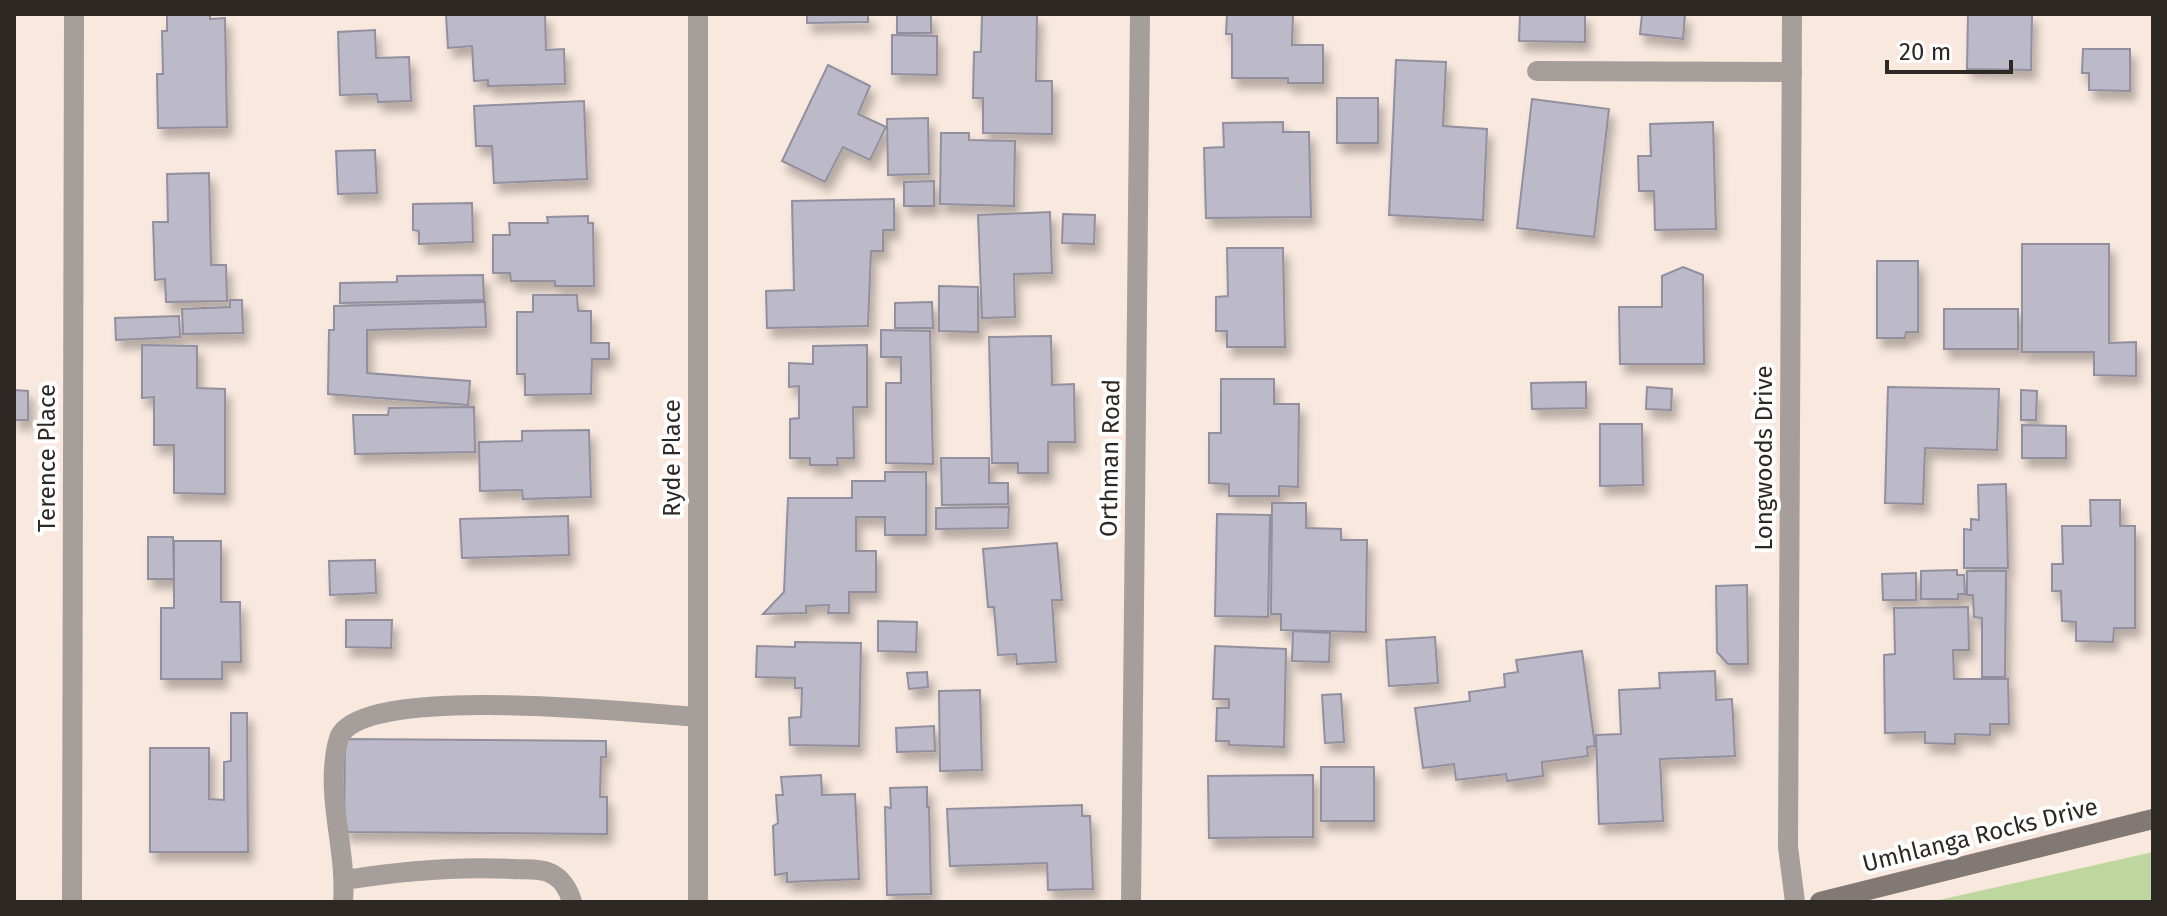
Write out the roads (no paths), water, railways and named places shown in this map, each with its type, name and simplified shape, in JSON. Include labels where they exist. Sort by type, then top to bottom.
[{"type":"main road","name":"Umhlanga Rocks Drive","points":[[1820,902],[2153,819]]},
{"type":"street","name":"Terence Place","points":[[72,902],[74,14]]},
{"type":"street","name":"Ryde Place","points":[[698,14],[698,902]]},
{"type":"street","name":"Orthman Road","points":[[1131,902],[1140,14]]},
{"type":"street","name":"Longwoods Drive","points":[[1792,14],[1788,847],[1795,902]]},
{"type":"street","points":[[1537,71],[1792,72]]},
{"type":"street","points":[[343,902],[345,880],[333,807],[335,760],[339,735],[353,722],[389,712],[485,703],[698,717]]},
{"type":"street","points":[[345,880],[394,872],[540,871],[552,874],[564,884],[572,902]]}]
